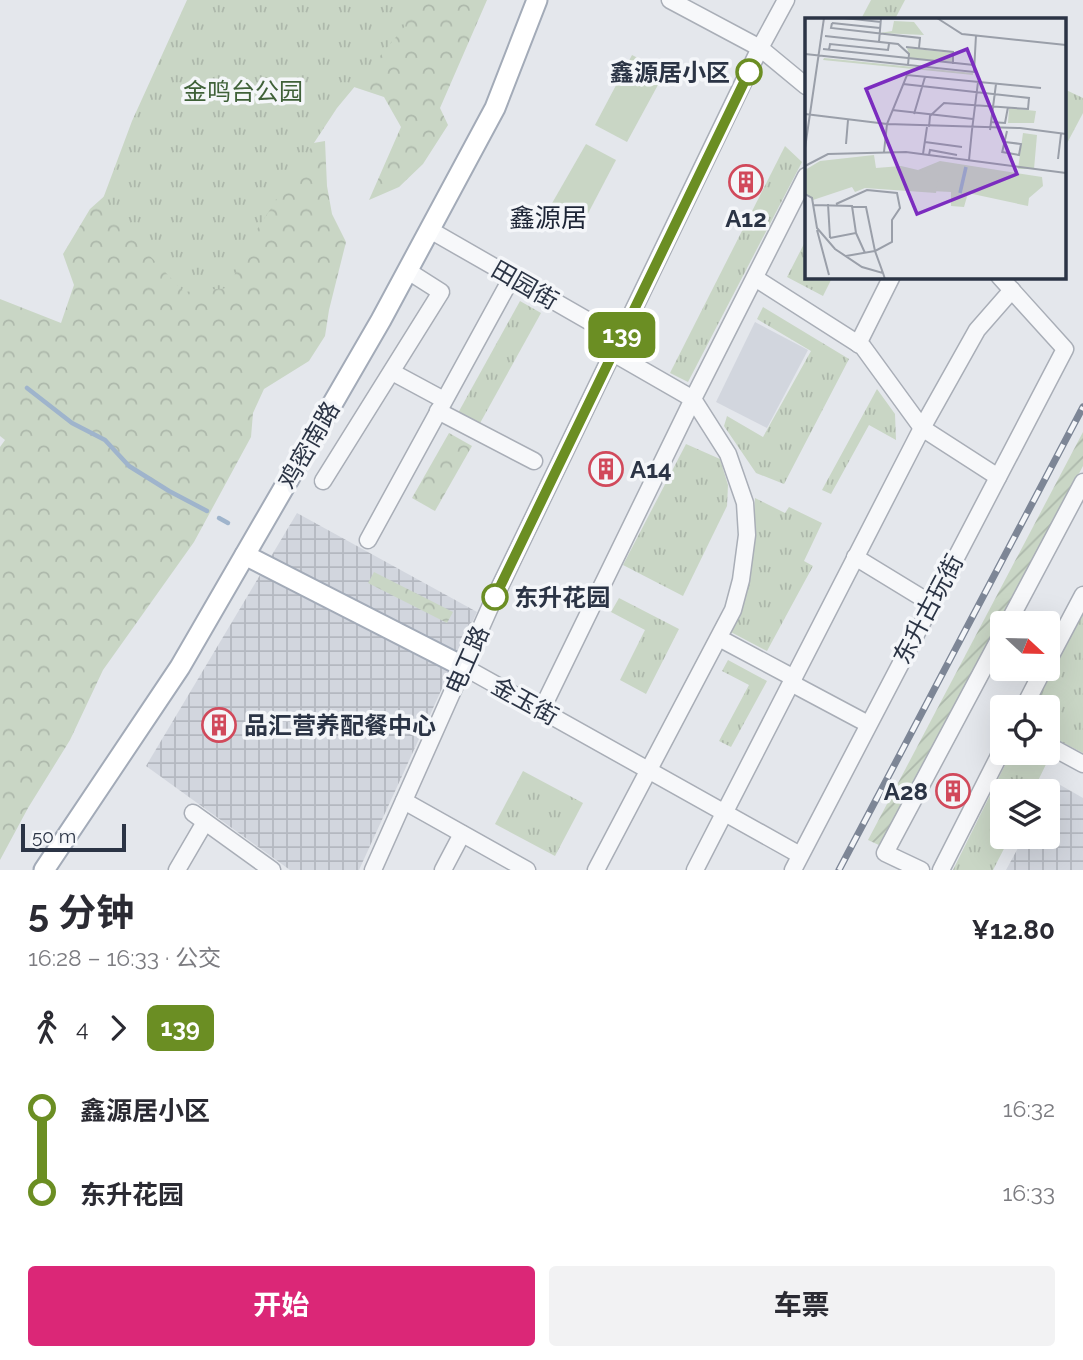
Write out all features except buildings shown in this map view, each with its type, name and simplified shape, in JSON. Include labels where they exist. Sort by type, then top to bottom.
[{"type":"main road","name":"鸡密南路","points":[[44,870],[180,667],[408,271],[495,108],[537,0]]},
{"type":"main road","name":"金玉街","points":[[245,555],[464,667]]},
{"type":"street","points":[[670,0],[760,48],[805,84]]},
{"type":"street","name":"电工路","points":[[373,870],[491,605],[760,48],[786,0]]},
{"type":"street","points":[[541,710],[805,180]]},
{"type":"street","name":"田园街","points":[[430,230],[512,277],[694,399]]},
{"type":"street","points":[[323,481],[442,292],[408,271]]},
{"type":"street","points":[[368,540],[512,277]]},
{"type":"street","points":[[755,278],[863,347],[922,428],[998,477]]},
{"type":"street","points":[[858,344],[891,278]]},
{"type":"street","points":[[695,870],[922,428],[976,330],[1012,290],[1001,278]]},
{"type":"street","name":"东升古玩街","points":[[797,863],[1065,349],[1012,290]]},
{"type":"street","points":[[392,372],[441,406],[534,461]]},
{"type":"street","points":[[596,870],[733,610],[741,580],[747,535],[746,503],[728,454],[694,399]]},
{"type":"street","points":[[1014,611],[1083,482]]},
{"type":"street","points":[[855,557],[932,604]]},
{"type":"street","points":[[1060,638],[1083,595]]},
{"type":"street","points":[[719,638],[868,724]]},
{"type":"street","points":[[921,870],[885,853],[990,656]]},
{"type":"street","name":"金玉街","points":[[464,667],[724,813],[797,863]]},
{"type":"street","points":[[1060,752],[1083,764]]},
{"type":"street","points":[[941,870],[994,765]]},
{"type":"street","points":[[404,801],[527,870]]},
{"type":"street","points":[[177,870],[199,817],[272,870]]},
{"type":"street","points":[[443,870],[462,834]]},
{"type":"shaded area","points":[[755,322],[808,350],[767,428],[716,402]]},
{"type":"shaded area","points":[[297,513],[477,612],[359,870],[290,870],[146,766]]},
{"type":"shaded area","points":[[1060,785],[1083,798],[1083,870],[1006,870],[1017,849],[1060,849]]},
{"type":"green space","name":"金鸣台公园","points":[[187,0],[409,0],[405,26],[337,108],[248,243],[229,288],[184,292],[101,204],[132,121]]},
{"type":"green space","points":[[376,0],[487,0],[440,108],[448,125],[423,164],[399,187],[369,200],[401,127],[384,97],[348,85]]},
{"type":"green space","points":[[871,0],[905,0],[896,18],[862,18]]},
{"type":"green space","points":[[632,55],[665,72],[627,142],[595,125]]},
{"type":"green space","points":[[1066,90],[1083,98],[1083,113],[1066,145]]},
{"type":"green space","points":[[325,141],[327,186],[332,214],[346,242],[325,336],[309,361],[264,389],[253,413],[251,437],[194,542],[103,670],[70,740],[0,860],[0,447],[5,440],[0,436],[0,299],[61,323],[74,285],[63,254],[90,209],[128,175]]},
{"type":"green space","points":[[586,144],[616,160],[583,223],[551,205]]},
{"type":"green space","points":[[785,146],[802,162],[688,382],[670,373]]},
{"type":"green space","points":[[805,242],[805,278],[832,278],[823,296],[787,277]]},
{"type":"green space","points":[[520,301],[541,313],[479,425],[458,413]]},
{"type":"green space","points":[[763,307],[849,359],[784,484],[756,473],[724,426],[727,416],[763,437],[811,351],[757,319]]},
{"type":"green space","points":[[877,389],[895,414],[896,440],[869,425],[831,494],[822,490]]},
{"type":"green space","points":[[1083,432],[1083,466],[1006,611],[990,611],[990,641],[881,846],[868,840]]},
{"type":"green space","points":[[449,433],[472,446],[435,511],[412,498]]},
{"type":"green space","points":[[686,444],[720,459],[728,485],[727,506],[683,596],[623,565]]},
{"type":"green space","points":[[755,498],[785,513],[789,507],[822,523],[804,561],[813,566],[767,651],[727,630],[750,572]]},
{"type":"green space","points":[[374,572],[453,612],[447,623],[368,583]]},
{"type":"green space","points":[[619,598],[679,629],[646,694],[620,680],[645,630],[611,612]]},
{"type":"green space","points":[[1083,613],[1083,753],[1060,741],[1060,695],[1040,695],[1048,681],[1060,681],[1060,657]]},
{"type":"green space","points":[[728,660],[767,681],[731,747],[719,741],[749,685],[722,671]]},
{"type":"green space","points":[[1005,765],[1046,765],[1039,779],[998,779]]},
{"type":"green space","points":[[523,771],[583,803],[555,856],[495,824]]},
{"type":"green space","points":[[990,795],[990,849],[1004,849],[993,870],[953,870]]},
{"type":"waterway","points":[[27,388],[72,423],[105,440],[129,466],[207,511]]},
{"type":"waterway","points":[[219,518],[228,523]]},
{"type":"railway","points":[[839,870],[1083,407]]},
{"type":"bus line","name":"139","points":[[495,597],[749,72]]},
{"type":"place","name":"鑫源居小区","points":[[749,72]]},
{"type":"place","name":"A12","points":[[746,182]]},
{"type":"place","name":"A14","points":[[606,469]]},
{"type":"place","name":"东升花园","points":[[495,597]]},
{"type":"place","name":"品汇营养配餐中心","points":[[219,725]]},
{"type":"place","name":"A28","points":[[953,791]]},
{"type":"district","name":"鑫源居","points":[[548,218]]}]
